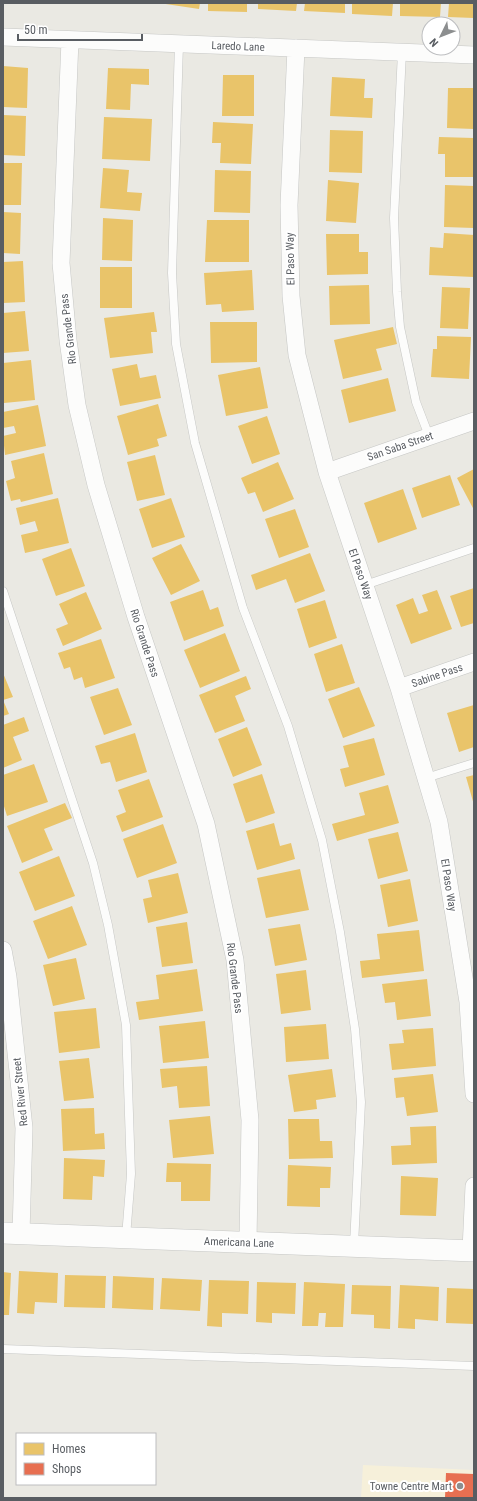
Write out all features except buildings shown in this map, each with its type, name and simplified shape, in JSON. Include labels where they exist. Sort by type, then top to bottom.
[{"type":"street","name":"Laredo Lane","points":[[3,37],[474,55]]},
{"type":"street","name":"Rio Grande Pass","points":[[70,40],[60,263],[68,340],[77,405],[96,485],[136,617],[206,824],[235,960],[250,1120],[248,1242]]},
{"type":"street","name":"El Paso Way","points":[[296,48],[289,205],[291,296],[297,355],[327,472],[399,688],[439,822],[468,1002],[474,1094]]},
{"type":"street","name":"San Saba Street","points":[[327,472],[474,421]]},
{"type":"street","name":"Sabine Pass","points":[[399,688],[474,662]]},
{"type":"street","name":"Red River Street","points":[[3,950],[8,977],[24,1128],[12,1234]]},
{"type":"street","points":[[472,1250],[474,1186]]},
{"type":"street","name":"Americana Lane","points":[[12,1234],[472,1250]]},
{"type":"lane","points":[[179,44],[172,273],[176,344],[195,443],[243,608],[293,741],[322,840],[339,925],[355,1029],[361,1102],[354,1246]]},
{"type":"lane","points":[[402,52],[394,218],[397,292],[400,327],[416,402],[429,436]]},
{"type":"lane","points":[[365,585],[474,548]]},
{"type":"lane","points":[[3,591],[93,863],[108,925],[126,1025],[131,1174],[126,1238]]},
{"type":"lane","points":[[426,778],[474,763]]},
{"type":"lane","points":[[3,1349],[474,1366]]},
{"type":"shaded area","points":[[363,1465],[474,1470],[474,1498],[361,1498]]},
{"type":"place","name":"Towne Centre Mart","points":[[460,1486]]}]
